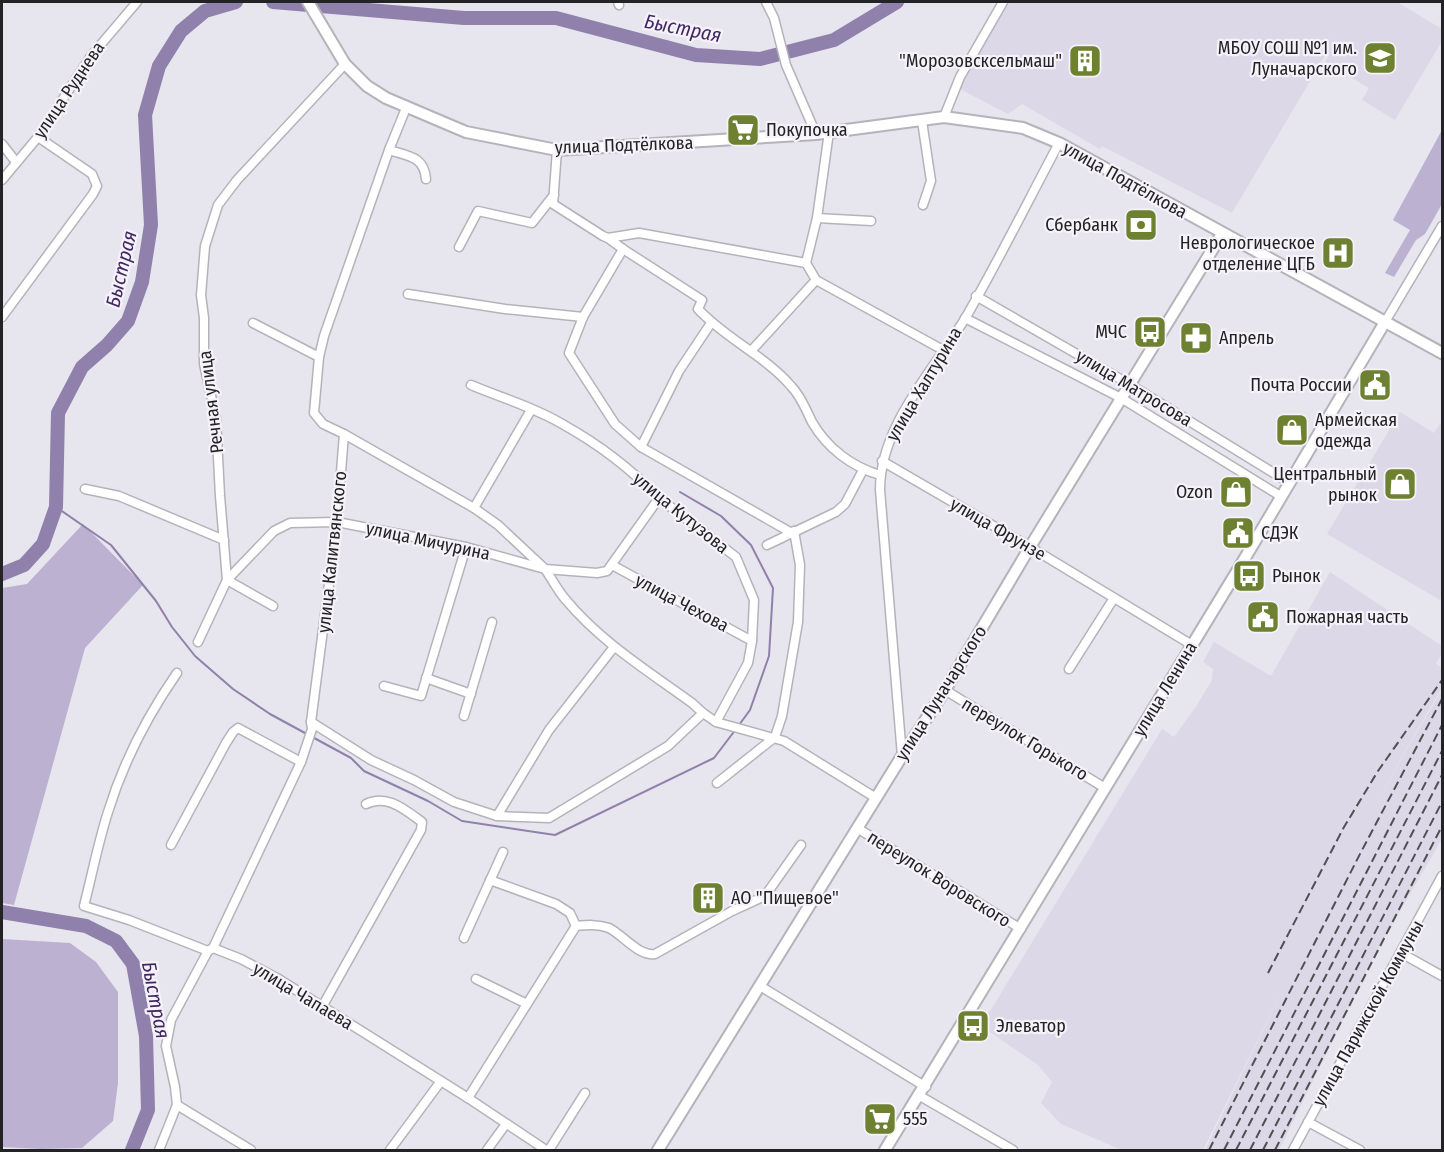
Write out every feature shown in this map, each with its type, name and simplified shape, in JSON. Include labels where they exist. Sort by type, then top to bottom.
[{"type":"main road","name":"улица Подтёлкова","points":[[308,2],[345,64],[367,86],[406,108],[466,132],[557,150],[816,134],[944,117],[1023,128],[1059,144],[1443,353]]},
{"type":"main road","name":"улица Луначарского","points":[[658,1150],[945,690],[1222,234]]},
{"type":"main road","name":"улица Ленина","points":[[885,1150],[923,1091],[1282,497],[1384,322]]},
{"type":"street","name":"улица Руднева","points":[[2,180],[38,137],[91,56],[136,2]]},
{"type":"street","points":[[766,2],[779,36],[786,65],[816,134]]},
{"type":"street","points":[[944,117],[960,77],[1003,2]]},
{"type":"street","name":"Речная улица","points":[[198,642],[227,580],[216,418],[204,364],[204,318],[201,294],[205,246],[218,206],[237,180],[345,64]]},
{"type":"street","points":[[406,108],[324,336],[319,357],[314,413],[323,424],[474,508],[498,525],[545,569],[564,599],[614,647],[716,722],[775,737],[876,798]]},
{"type":"street","points":[[922,121],[930,181],[923,205]]},
{"type":"street","points":[[829,132],[817,218],[806,263],[816,280],[943,350]]},
{"type":"street","points":[[2,317],[97,186],[92,174],[38,137]]},
{"type":"street","points":[[2,144],[16,162]]},
{"type":"street","name":"улица Халтурина","points":[[902,756],[880,475],[882,461],[889,439],[965,318],[1059,144]]},
{"type":"street","points":[[389,150],[417,159],[425,168],[426,179]]},
{"type":"street","points":[[557,150],[553,204],[702,300],[698,309],[711,323],[752,350],[792,386],[824,441],[863,470],[880,475]]},
{"type":"street","points":[[459,247],[478,211],[532,223],[554,195]]},
{"type":"street","points":[[817,218],[871,221]]},
{"type":"street","name":"улица Ленина","points":[[1384,322],[1443,226]]},
{"type":"street","points":[[608,238],[639,233],[806,263]]},
{"type":"street","name":"улица Кутузова","points":[[623,249],[583,317],[569,353],[615,424],[641,447],[792,532]]},
{"type":"street","points":[[752,350],[816,280]]},
{"type":"street","points":[[408,294],[505,309],[583,317]]},
{"type":"street","name":"улица Матросова","points":[[976,296],[1129,384],[1290,483]]},
{"type":"street","name":"улица Матросова","points":[[965,318],[1121,398],[1282,497]]},
{"type":"street","points":[[253,323],[319,357]]},
{"type":"street","points":[[641,447],[679,371],[711,323]]},
{"type":"street","name":"улица Кутузова","points":[[471,385],[562,423],[587,439],[736,557],[754,600],[752,641],[748,663],[716,722]]},
{"type":"street","points":[[474,508],[531,410]]},
{"type":"street","name":"улица Калитвянского","points":[[159,1150],[177,1105],[176,1087],[166,1046],[171,1020],[210,949],[302,759],[311,726],[337,522],[344,434]]},
{"type":"street","name":"улица Фрунзе","points":[[882,461],[1192,645]]},
{"type":"street","points":[[767,544],[836,512],[845,504],[863,470]]},
{"type":"street","points":[[85,489],[119,496],[224,540]]},
{"type":"street","name":"улица Чехова","points":[[659,498],[612,565],[752,641]]},
{"type":"street","name":"улица Мичурина","points":[[227,580],[274,531],[290,523],[337,522],[466,547],[545,569]]},
{"type":"street","points":[[717,783],[775,737],[782,716],[798,622],[800,565],[792,532]]},
{"type":"street","points":[[384,686],[421,696],[466,547]]},
{"type":"street","points":[[545,569],[597,573],[607,571],[612,565]]},
{"type":"street","points":[[227,580],[273,606]]},
{"type":"street","points":[[1069,669],[1114,598]]},
{"type":"street","points":[[464,716],[492,622]]},
{"type":"street","points":[[497,816],[549,730],[614,647]]},
{"type":"street","name":"улица Чапаева","points":[[177,673],[158,700],[124,766],[107,812],[84,906],[242,959],[277,978],[547,1150],[585,1093]]},
{"type":"street","points":[[426,678],[471,694]]},
{"type":"street","name":"переулок Горького","points":[[945,690],[1105,788]]},
{"type":"street","points":[[311,726],[454,802],[497,816],[549,818],[668,746],[703,713]]},
{"type":"street","points":[[171,845],[226,743],[238,728],[302,759]]},
{"type":"street","points":[[322,1007],[421,830],[422,822],[388,800],[375,800],[366,804]]},
{"type":"street","name":"переулок Воровского","points":[[857,828],[1021,929]]},
{"type":"street","points":[[576,926],[592,924],[608,928],[649,955],[655,954],[732,911],[765,896],[801,845]]},
{"type":"street","points":[[464,938],[503,852]]},
{"type":"street","name":"улица Парижской Коммуны","points":[[1293,1150],[1443,876]]},
{"type":"street","points":[[490,880],[556,904],[570,913],[576,926]]},
{"type":"street","points":[[468,1098],[576,926]]},
{"type":"street","points":[[1401,953],[1443,976]]},
{"type":"street","points":[[476,979],[527,1004]]},
{"type":"street","points":[[760,986],[1013,1150]]},
{"type":"street","points":[[391,1150],[441,1081]]},
{"type":"street","points":[[177,1105],[251,1150]]},
{"type":"street","points":[[1308,1122],[1360,1150]]},
{"type":"street","points":[[487,1150],[506,1124]]},
{"type":"shaded area","points":[[1008,2],[1397,2],[1442,29],[1442,41],[1395,120],[1362,100],[1369,88],[1325,62],[1329,55],[1326,54],[1232,213],[1102,146],[1100,149],[1022,104],[1008,114],[960,89],[966,72]]},
{"type":"shaded area","points":[[1442,130],[1442,204],[1425,234],[1416,240],[1394,277],[1385,273],[1410,230],[1393,220]]},
{"type":"shaded area","name":"Центральный рынок","points":[[1400,412],[1434,433],[1442,421],[1442,595],[1440,600],[1327,534]]},
{"type":"shaded area","points":[[83,524],[143,585],[85,648],[14,905],[2,903],[2,588],[27,584]]},
{"type":"shaded area","points":[[1330,572],[1442,646],[1442,654],[1436,663],[1442,669],[1442,688],[1372,814],[1442,690],[1442,839],[1376,952],[1279,1150],[1205,1150],[1285,985],[1203,1150],[1122,1150],[1061,1124],[1041,1103],[1052,1082],[1038,1065],[981,1026],[1162,729],[1174,737],[1197,705],[1212,680],[1213,669],[1203,662],[1214,642],[1271,676]]},
{"type":"shaded area","points":[[2,939],[70,943],[96,962],[118,992],[118,1083],[113,1121],[82,1148],[2,1147]]},
{"type":"waterway","name":"Быстрая","points":[[2,574],[24,565],[43,544],[56,507],[58,413],[82,367],[107,345],[128,321],[142,282],[151,225],[145,115],[159,66],[181,31],[205,11],[236,2]]},
{"type":"waterway","name":"Быстрая","points":[[273,2],[464,18],[556,18],[696,55],[760,59],[834,40],[897,2]]},
{"type":"waterway","points":[[680,492],[721,516],[751,545],[773,588],[769,656],[750,710],[739,725]]},
{"type":"waterway","points":[[56,507],[111,545],[156,601],[172,627],[195,656],[233,689],[270,714],[351,758],[364,771],[428,801],[462,821],[555,835],[714,758],[736,729]]},
{"type":"waterway","name":"Быстрая","points":[[2,912],[86,926],[116,941],[133,964],[146,1036],[148,1110],[132,1150]]},
{"type":"railway","points":[[1268,973],[1344,827],[1378,771],[1442,680]]},
{"type":"railway","points":[[1209,1150],[1442,699]]},
{"type":"railway","points":[[1224,1150],[1442,725]]},
{"type":"railway","points":[[1236,1150],[1442,751]]},
{"type":"railway","points":[[1250,1150],[1442,775]]},
{"type":"railway","points":[[1263,1150],[1442,802]]},
{"type":"railway","points":[[1275,1150],[1442,826]]},
{"type":"place","name":"МБОУ СОШ №1 им. Луначарского","points":[[1380,58]]},
{"type":"place","name":"\"Морозовсксельмаш\"","points":[[1085,61]]},
{"type":"place","name":"Покупочка","points":[[743,130]]},
{"type":"place","name":"Сбербанк","points":[[1141,225]]},
{"type":"place","name":"Неврологическое отделение ЦГБ","points":[[1338,253]]},
{"type":"place","name":"МЧС","points":[[1150,332]]},
{"type":"place","name":"Апрель","points":[[1196,338]]},
{"type":"place","name":"Почта России","points":[[1375,385]]},
{"type":"place","name":"Армейская одежда","points":[[1292,430]]},
{"type":"place","name":"Центральный рынок","points":[[1400,484]]},
{"type":"place","name":"Ozon","points":[[1236,492]]},
{"type":"place","name":"СДЭК","points":[[1238,533]]},
{"type":"place","name":"Рынок","points":[[1249,576]]},
{"type":"place","name":"Пожарная часть","points":[[1263,617]]},
{"type":"place","name":"АО \"Пищевое\"","points":[[708,898]]},
{"type":"place","name":"Элеватор","points":[[973,1026]]},
{"type":"place","name":"555","points":[[880,1119]]}]
